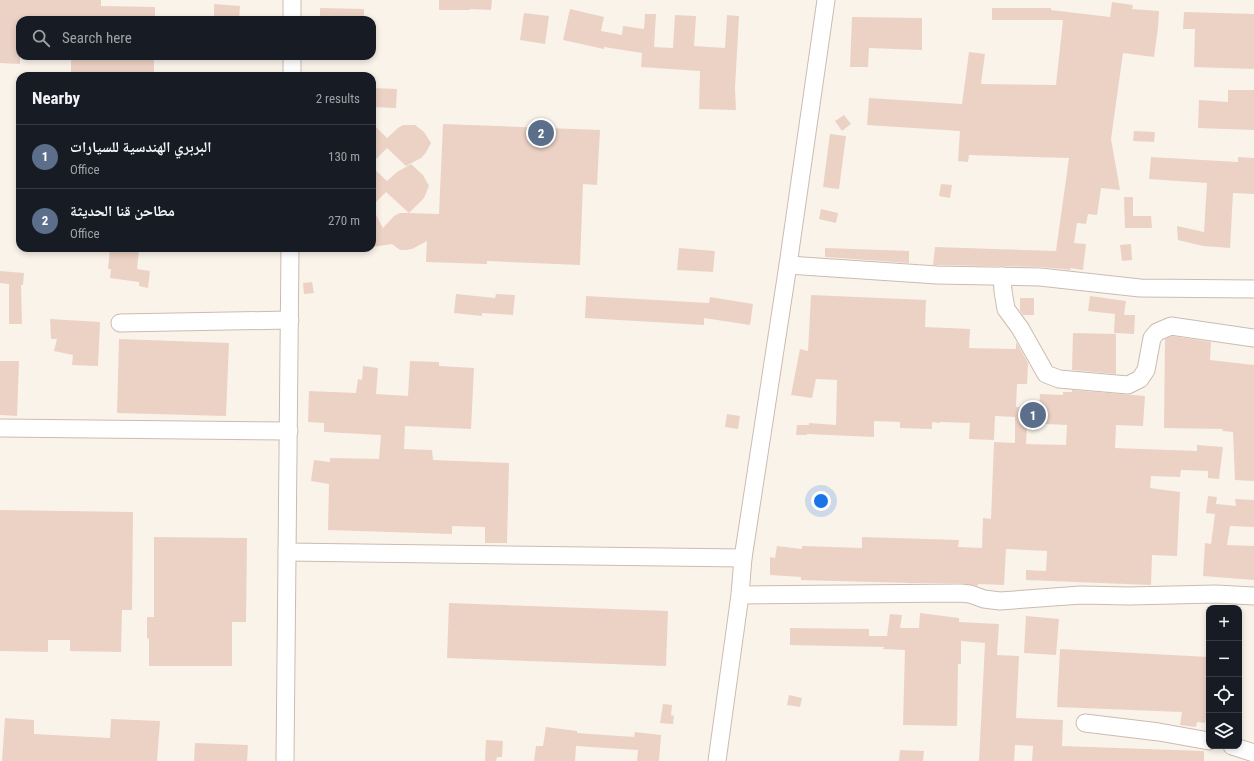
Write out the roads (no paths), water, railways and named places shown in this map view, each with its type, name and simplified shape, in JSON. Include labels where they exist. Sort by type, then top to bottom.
[{"type":"lane","points":[[292,0],[292,16]]},
{"type":"lane","points":[[717,761],[740,595],[743,558],[788,265],[826,0]]},
{"type":"lane","points":[[292,60],[292,72]]},
{"type":"lane","points":[[285,761],[290,252]]},
{"type":"lane","points":[[788,265],[937,275],[1040,277],[1140,288],[1254,289]]},
{"type":"lane","points":[[1002,276],[1006,309],[1020,328],[1046,374],[1059,379],[1128,385],[1140,379],[1146,370],[1152,338],[1157,332],[1171,326],[1254,338]]},
{"type":"lane","points":[[120,323],[290,320]]},
{"type":"lane","points":[[0,428],[289,431]]},
{"type":"lane","points":[[287,552],[743,558]]},
{"type":"lane","points":[[740,595],[960,593],[1000,601],[1081,595],[1129,596],[1216,594],[1254,596]]},
{"type":"lane","points":[[1085,724],[1159,732],[1206,740]]},
{"type":"lane","points":[[1241,749],[1254,753]]},
{"type":"place","name":"مطاحن قنا الحديثة","points":[[541,133]]},
{"type":"place","name":"البربري الهندسية للسيارات","points":[[1033,415]]}]
